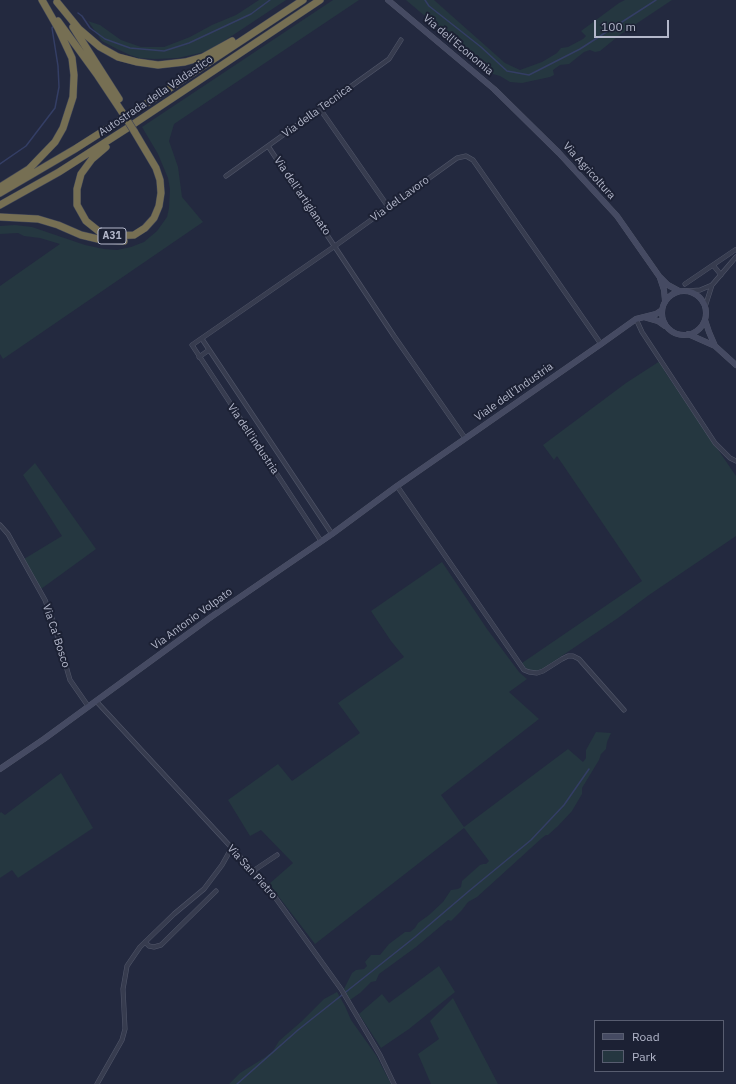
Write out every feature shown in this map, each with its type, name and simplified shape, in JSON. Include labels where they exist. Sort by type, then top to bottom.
[{"type":"highway","name":"A31","points":[[42,0],[124,111]]},
{"type":"highway","name":"A31","points":[[0,187],[29,169],[49,149],[63,128],[73,97],[74,75],[72,58],[58,28],[42,0]]},
{"type":"highway","name":"A31","points":[[56,1],[79,29],[89,39],[104,50],[128,60],[158,64],[185,62],[210,54],[230,43],[294,0]]},
{"type":"highway","name":"Autostrada della Valdastico","points":[[0,193],[75,149],[152,100],[303,0]]},
{"type":"highway","name":"Autostrada della Valdastico","points":[[0,205],[132,129],[320,0]]},
{"type":"highway","name":"A31","points":[[56,1],[124,111],[132,129],[148,153],[158,174],[161,187],[160,206],[150,223],[139,232],[127,236],[106,235],[91,226],[82,216],[76,200],[77,184],[87,165],[99,152],[132,129]]},
{"type":"highway","name":"A31","points":[[0,217],[38,219],[58,225],[81,235],[110,241],[134,239],[144,234],[154,225],[163,211],[165,189],[159,164],[132,129]]},
{"type":"street","name":"Via dell'Economia","points":[[388,0],[410,17]]},
{"type":"street","name":"Via dell'Economia","points":[[392,0],[494,89]]},
{"type":"street","name":"Via della Tecnica","points":[[226,176],[390,59],[401,40]]},
{"type":"street","name":"Via Agricoltura","points":[[494,89],[559,152],[617,216],[659,276],[668,285],[679,291]]},
{"type":"street","points":[[320,109],[388,208]]},
{"type":"street","name":"Via dell'artigianato","points":[[268,146],[335,246]]},
{"type":"street","name":"Via del Lavoro","points":[[335,246],[457,158],[466,156],[473,160],[601,344]]},
{"type":"street","points":[[202,339],[335,246],[394,336],[465,438]]},
{"type":"street","points":[[685,284],[735,250]]},
{"type":"street","points":[[705,307],[712,285],[736,257]]},
{"type":"street","points":[[713,265],[721,275]]},
{"type":"street","name":"Via Agricoltura","points":[[659,276],[664,290],[665,301]]},
{"type":"street","points":[[672,331],[664,322],[662,310],[665,301],[679,291],[700,290],[712,285]]},
{"type":"street","points":[[687,291],[699,296],[705,307],[705,320],[715,346]]},
{"type":"street","name":"Viale dell'Industria","points":[[397,486],[636,319],[656,314],[662,310]]},
{"type":"street","points":[[644,317],[658,321],[672,331],[683,335],[698,329],[705,320]]},
{"type":"street","points":[[636,319],[642,332],[715,443],[730,458],[736,461]]},
{"type":"street","points":[[688,334],[715,346],[736,365]]},
{"type":"street","name":"Via dell'industria","points":[[321,541],[192,345],[202,339],[332,534]]},
{"type":"street","points":[[199,357],[209,350]]},
{"type":"street","points":[[397,486],[517,662],[524,670],[537,673],[543,672],[568,656],[573,656],[579,659],[624,710]]},
{"type":"street","name":"Via Antonio Volpato","points":[[0,769],[44,739],[211,617],[332,534],[397,486]]},
{"type":"street","name":"Via Ca' Bosco","points":[[0,525],[8,534],[45,600],[53,621],[70,680],[88,706]]},
{"type":"street","name":"Via San Pietro","points":[[96,701],[231,849],[267,886],[341,990],[380,1055],[394,1084]]},
{"type":"street","points":[[96,1084],[122,1040],[125,1029],[123,989],[127,966],[145,942],[174,914],[204,889],[222,865],[231,849]]},
{"type":"street","points":[[253,871],[276,856]]},
{"type":"street","points":[[145,942],[154,947],[160,945],[216,891]]},
{"type":"green space","points":[[259,0],[286,0],[209,51],[178,58],[139,58],[130,55],[102,41],[88,21],[100,25],[121,40],[141,47],[164,47],[190,37],[212,25],[236,15]]},
{"type":"green space","points":[[333,0],[359,0],[174,124],[169,141],[178,167],[182,197],[203,222],[3,359],[0,354],[0,286],[60,244],[40,238],[24,236],[18,233],[0,234],[0,226],[15,225],[32,227],[85,245],[104,249],[117,250],[144,242],[157,231],[167,217],[170,189],[168,178],[158,154],[142,127]]},
{"type":"green space","points":[[406,0],[434,0],[505,63],[520,70],[542,62],[557,53],[561,48],[568,47],[583,39],[586,36],[581,31],[625,0],[672,0],[621,34],[600,51],[595,52],[590,50],[584,52],[569,64],[560,65],[553,70],[554,75],[550,77],[522,83],[510,82],[493,74]]},
{"type":"green space","points":[[660,361],[665,372],[736,476],[736,536],[538,672],[528,671],[522,663],[642,581],[557,456],[554,460],[543,445],[626,383]]},
{"type":"green space","points":[[35,463],[96,549],[41,589],[24,559],[62,536],[23,475]]},
{"type":"green space","points":[[442,562],[487,629],[519,672],[527,679],[509,692],[539,719],[441,795],[464,827],[568,749],[583,762],[586,758],[586,750],[596,732],[611,733],[606,749],[601,754],[582,788],[582,794],[572,811],[558,826],[542,838],[477,897],[468,902],[451,921],[448,920],[416,947],[379,974],[376,981],[371,982],[350,1000],[344,989],[352,973],[356,970],[364,969],[367,966],[365,962],[371,955],[380,955],[389,944],[405,932],[410,932],[415,928],[418,923],[443,902],[451,890],[461,887],[462,881],[480,865],[486,864],[489,861],[464,828],[315,944],[269,884],[293,863],[261,830],[250,836],[228,800],[278,764],[292,781],[360,733],[338,703],[404,657],[391,641],[371,611]]},
{"type":"green space","points":[[61,773],[93,828],[18,878],[12,870],[0,878],[0,813],[1,812],[5,815]]},
{"type":"green space","points":[[439,966],[455,992],[409,1029],[381,1048],[359,1014],[382,994],[389,1003]]},
{"type":"green space","points":[[337,992],[351,1020],[376,1055],[391,1084],[229,1084],[240,1073],[273,1051],[279,1041],[324,999]]},
{"type":"green space","points":[[453,998],[498,1084],[431,1084],[418,1054],[439,1039],[430,1021]]},
{"type":"waterway","points":[[78,13],[82,16],[90,28],[105,39],[130,48],[164,51],[189,43],[251,14],[270,0]]},
{"type":"waterway","points":[[425,0],[429,6],[481,47],[507,71],[529,75],[580,49],[656,0]]},
{"type":"waterway","points":[[0,164],[26,146],[55,108],[59,87],[58,66],[52,28],[54,25]]},
{"type":"waterway","points":[[237,1084],[298,1030],[415,937],[531,840],[564,805],[589,769]]}]
